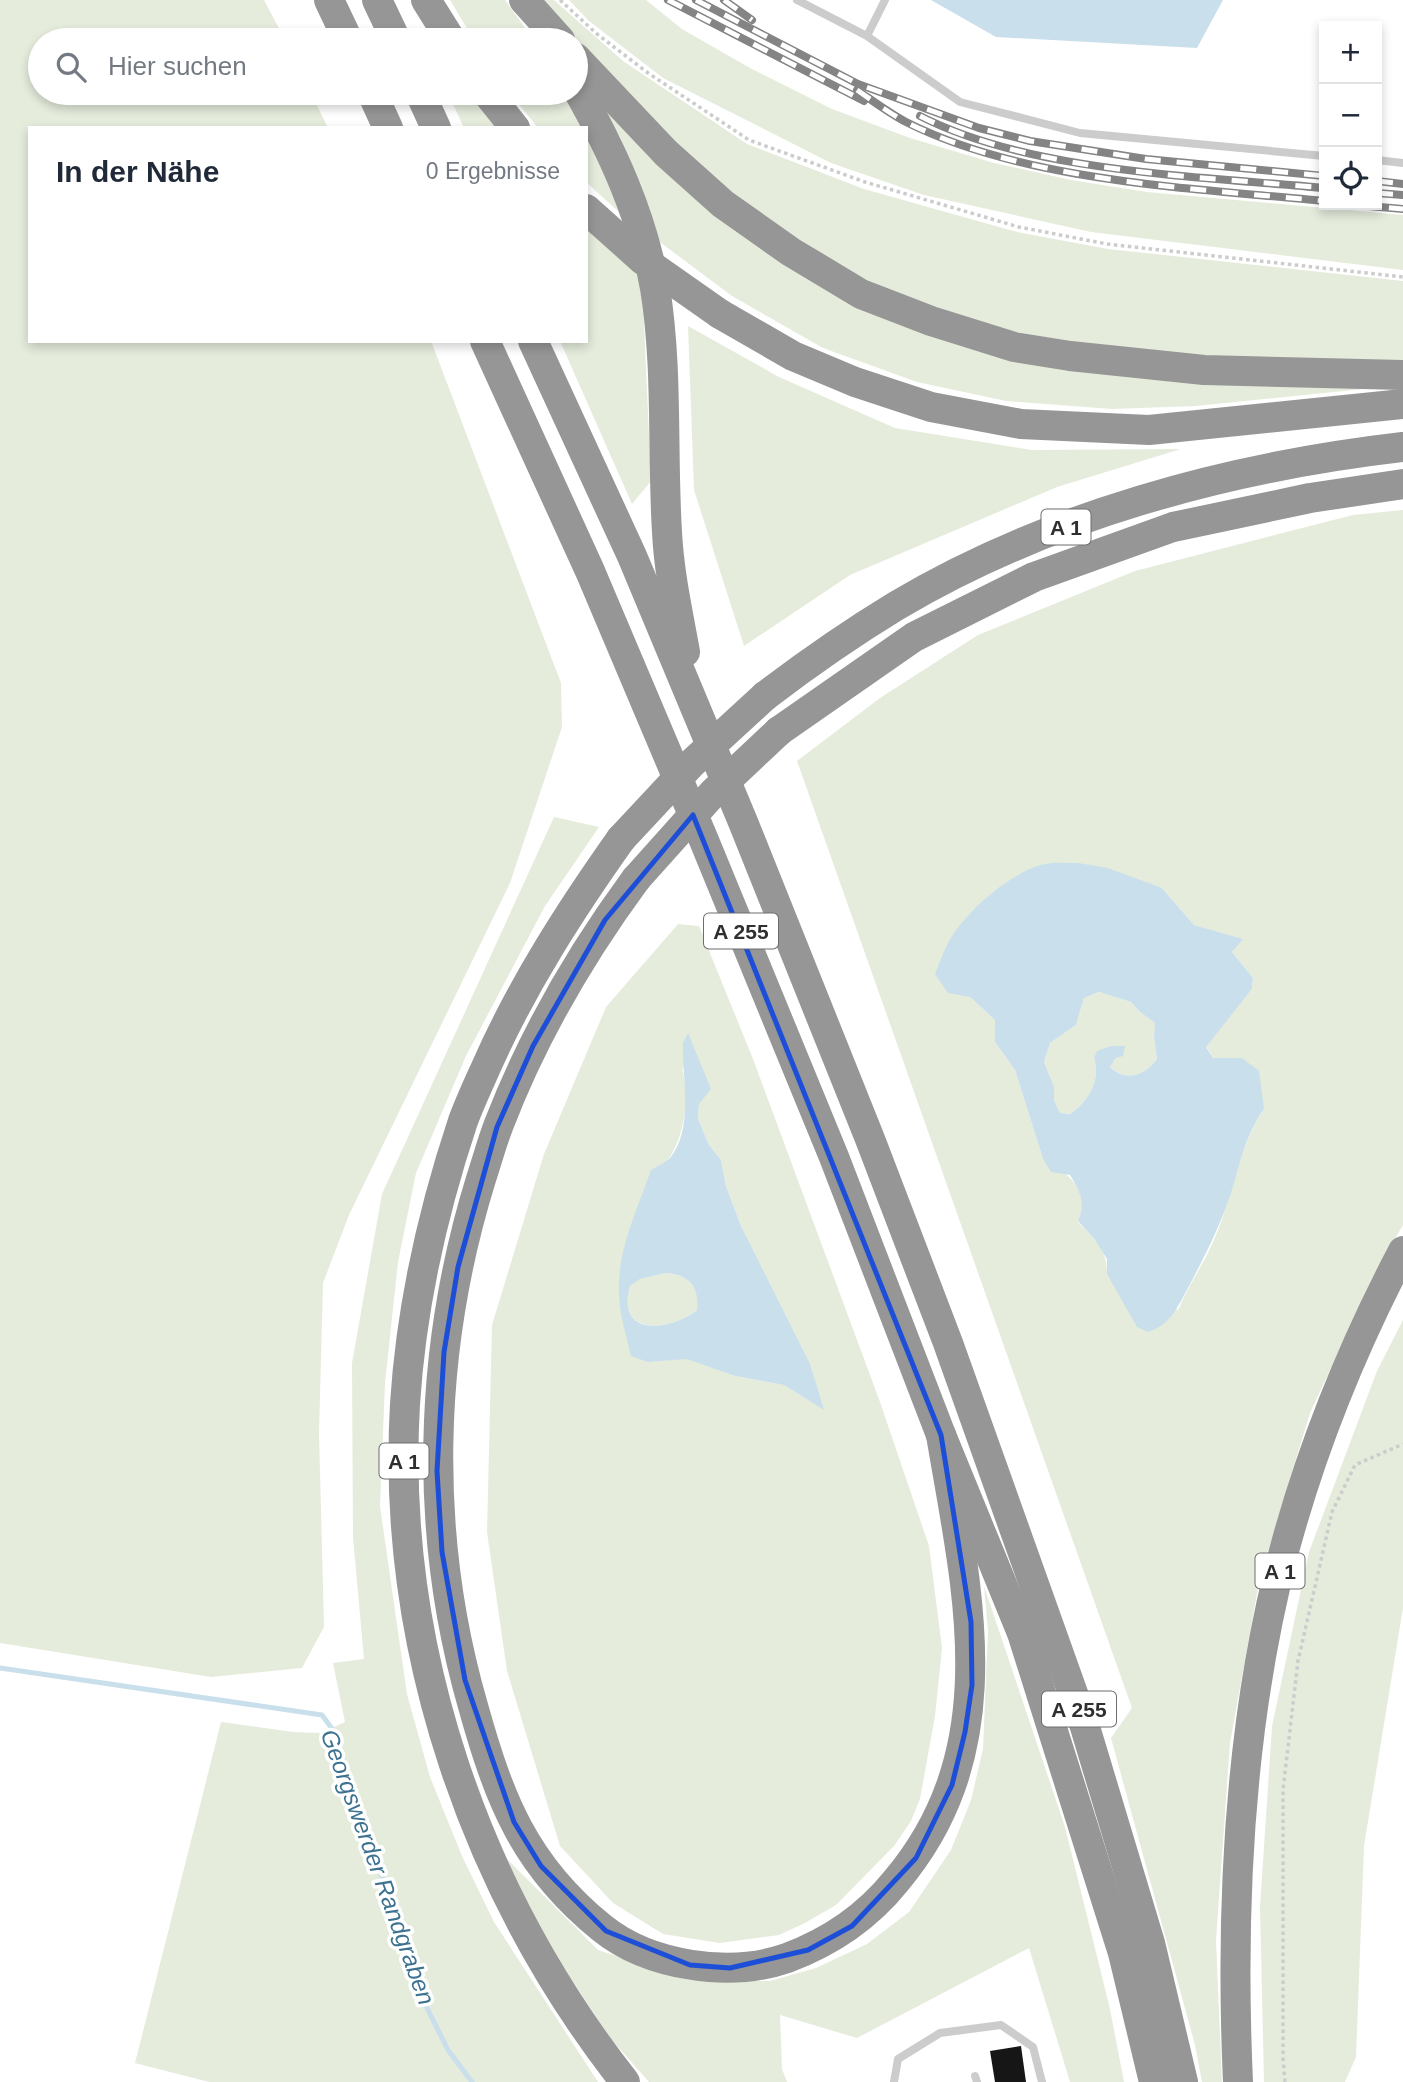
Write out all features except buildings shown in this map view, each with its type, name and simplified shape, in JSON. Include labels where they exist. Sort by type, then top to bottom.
[{"type":"highway","points":[[328,0],[342,28]]},
{"type":"highway","points":[[377,0],[390,28]]},
{"type":"highway","points":[[426,0],[444,28]]},
{"type":"highway","points":[[514,0],[534,28]]},
{"type":"highway","points":[[524,0],[549,28]]},
{"type":"highway","points":[[588,71],[666,153],[723,204],[792,253],[861,293],[931,321],[1014,347],[1070,356],[1204,370],[1403,375]]},
{"type":"highway","points":[[377,105],[387,126]]},
{"type":"highway","points":[[425,105],[435,126]]},
{"type":"highway","points":[[497,105],[513,126]]},
{"type":"highway","points":[[586,105],[616,162],[635,210],[654,288],[661,333],[667,534],[671,578],[696,711]]},
{"type":"highway","points":[[588,211],[643,260],[720,314],[793,356],[855,382],[931,407],[1021,424],[1149,430],[1403,404]]},
{"type":"highway","name":"A 255","points":[[486,343],[590,571],[703,838],[834,1157],[941,1435],[1022,1633],[1123,1953],[1153,2082]]},
{"type":"highway","name":"A 255","points":[[534,343],[632,556],[870,1139],[948,1343],[1085,1727],[1150,1943],[1183,2082]]},
{"type":"highway","name":"A 1","points":[[625,2082],[602,2053],[557,1984],[513,1905],[480,1837],[463,1794],[434,1701],[409,1557],[403,1468],[405,1403],[410,1351],[425,1265],[464,1118],[501,1034],[530,978],[580,896],[621,839],[691,764],[765,696],[830,648],[898,605],[957,573],[1019,544],[1139,501],[1222,478],[1403,447]]},
{"type":"highway","points":[[941,1435],[971,1622],[972,1685],[965,1732],[952,1786],[939,1818],[916,1858],[887,1893],[852,1926],[808,1950],[773,1963],[730,1968],[690,1965],[645,1951],[606,1931],[568,1896],[541,1866],[514,1822],[490,1762],[465,1681],[451,1612],[442,1552],[437,1471],[444,1352],[458,1267],[472,1208],[497,1127],[533,1046],[564,988],[605,920],[635,879],[712,793],[779,731],[914,637],[1034,577],[1172,527],[1311,498],[1403,484]]},
{"type":"highway","name":"A 1","points":[[1238,2082],[1236,1911],[1240,1827],[1248,1745],[1265,1642],[1284,1552],[1317,1445],[1351,1359],[1403,1251]]},
{"type":"lane","points":[[797,0],[867,36],[960,102],[1080,133],[1319,156]]},
{"type":"lane","points":[[867,36],[885,0]]},
{"type":"lane","points":[[1382,161],[1403,163]]},
{"type":"lane","points":[[894,2082],[898,2059],[940,2033],[1001,2025],[1033,2047],[1042,2082]]},
{"type":"path","points":[[560,0],[597,34],[648,73],[749,140],[865,183],[1019,227],[1107,244],[1403,277]]},
{"type":"path","points":[[1285,2082],[1283,1790],[1298,1661],[1337,1500],[1354,1465],[1403,1444]]},
{"type":"highlighted area","points":[[693,815],[941,1435],[971,1622],[972,1685],[965,1732],[952,1785],[916,1858],[852,1926],[808,1950],[730,1968],[690,1965],[606,1931],[541,1866],[514,1822],[465,1680],[442,1552],[437,1471],[444,1352],[458,1267],[497,1127],[533,1046],[605,920]]},
{"type":"green space","points":[[0,0],[264,0],[279,28],[28,28],[28,105],[317,105],[327,126],[28,126],[28,343],[432,343],[561,683],[562,727],[510,883],[349,1215],[323,1283],[319,1433],[324,1627],[302,1668],[211,1677],[0,1643]]},
{"type":"green space","points":[[450,0],[505,0],[525,28],[467,28]]},
{"type":"green space","points":[[537,0],[554,0],[586,28],[562,28]]},
{"type":"green space","points":[[569,0],[646,0],[682,29],[750,68],[832,109],[910,138],[994,163],[1071,180],[1147,192],[1319,207],[1319,210],[1403,215],[1403,270],[1091,232],[924,195],[831,163],[663,78],[589,21]]},
{"type":"green space","points":[[588,30],[623,61],[747,144],[864,189],[1017,232],[1108,249],[1403,281],[1403,363],[1202,357],[1101,347],[1016,332],[928,308],[868,281],[798,243],[746,207],[632,105],[588,57]]},
{"type":"green space","points":[[594,95],[659,160],[928,329],[1403,385],[1196,406],[1112,409],[1006,401],[917,382],[823,348],[732,296],[657,240],[641,189],[620,137]]},
{"type":"green space","points":[[453,105],[480,105],[495,126],[463,126]]},
{"type":"green space","points":[[520,105],[576,105],[588,126],[536,126]]},
{"type":"green space","points":[[588,126],[616,188],[629,221],[588,184]]},
{"type":"green space","points":[[588,229],[642,278],[651,481],[632,504],[561,343],[588,343]]},
{"type":"green space","points":[[688,326],[779,377],[895,428],[1032,450],[1181,449],[1057,487],[850,575],[744,646],[694,490]]},
{"type":"green space","points":[[1403,510],[1403,1225],[1375,1273],[1310,1413],[1260,1577],[1230,1743],[1216,1940],[1222,2082],[1202,2082],[1195,2045],[1111,1738],[1132,1708],[797,761],[880,698],[978,635],[1135,571],[1353,515]],"holes":[[[1162,888],[1194,925],[1242,939],[1232,952],[1253,978],[1252,989],[1206,1046],[1213,1058],[1242,1058],[1264,1109],[1247,1140],[1213,1242],[1178,1310],[1107,1274],[1102,1251],[1078,1222],[1082,1210],[1080,1192],[1069,1177],[1043,1159],[1015,1070],[995,1042],[995,1020],[970,997]]]},
{"type":"green space","points":[[554,817],[599,827],[545,906],[466,1056],[416,1173],[398,1262],[385,1383],[380,1506],[407,1694],[430,1777],[462,1856],[494,1922],[598,2082],[209,2082],[135,2063],[221,1722],[321,1733],[345,1722],[333,1663],[364,1659],[353,1537],[352,1363],[382,1194]]},
{"type":"green space","points":[[678,924],[699,926],[753,1059],[880,1402],[929,1546],[942,1648],[935,1716],[920,1799],[911,1821],[894,1846],[836,1905],[779,1935],[720,1943],[663,1934],[613,1903],[560,1846],[507,1671],[487,1532],[492,1325],[544,1154],[606,1007]],"holes":[[[682,1066],[699,1104],[698,1119],[709,1145],[721,1160],[726,1186],[741,1226],[823,1409],[784,1385],[735,1376],[687,1358],[648,1362],[619,1290],[668,1160],[679,1138],[685,1103]]]},
{"type":"green space","points":[[1099,992],[1131,1002],[1156,1023],[1154,1037],[1157,1059],[1147,1070],[1129,1076],[1110,1067],[1116,1058],[1094,1058],[1096,1074],[1088,1096],[1070,1114],[1060,1113],[1054,1100],[1054,1086],[1044,1062],[1050,1043],[1076,1025],[1084,998]]},
{"type":"green space","points":[[666,1273],[681,1276],[691,1283],[696,1294],[697,1310],[673,1323],[648,1325],[638,1322],[631,1314],[628,1302],[630,1285],[640,1279]]},
{"type":"green space","points":[[1403,1320],[1403,1608],[1364,1846],[1356,2057],[1345,2082],[1264,2082],[1260,1907],[1272,1726],[1309,1552],[1377,1371]]},
{"type":"green space","points":[[984,1586],[1065,1827],[1110,2009],[1124,2082],[1070,2082],[1029,1948],[857,2038],[780,2015],[782,2069],[787,2082],[649,2082],[611,2039],[548,1944],[506,1858],[598,1950],[689,1980],[770,1981],[816,1968],[867,1944],[909,1912],[951,1850],[971,1800],[983,1749],[988,1631]]},
{"type":"water","points":[[931,0],[1223,0],[1197,48],[996,37]]},
{"type":"water","points":[[1049,863],[1078,863],[1108,868],[1162,888],[1194,925],[1243,939],[1232,952],[1253,978],[1252,989],[1206,1047],[1213,1058],[1242,1058],[1259,1071],[1264,1109],[1247,1140],[1222,1217],[1195,1275],[1173,1314],[1163,1325],[1148,1332],[1137,1327],[1107,1274],[1107,1259],[1078,1221],[1082,1203],[1074,1181],[1070,1175],[1051,1172],[1043,1159],[1015,1070],[995,1042],[995,1020],[970,997],[948,993],[935,974],[955,931],[1004,884],[1032,868]],"holes":[[[1099,992],[1131,1002],[1155,1023],[1157,1059],[1141,1073],[1128,1076],[1110,1067],[1116,1058],[1123,1056],[1125,1046],[1111,1046],[1097,1051],[1094,1058],[1096,1074],[1088,1096],[1070,1114],[1060,1113],[1054,1100],[1054,1086],[1044,1062],[1050,1043],[1076,1025],[1084,998]]]},
{"type":"water","points":[[688,1033],[711,1089],[699,1104],[698,1119],[709,1145],[721,1160],[726,1186],[741,1226],[810,1364],[824,1410],[784,1385],[735,1376],[687,1359],[648,1362],[631,1356],[619,1300],[621,1261],[629,1230],[651,1170],[670,1158],[682,1133],[685,1103],[683,1043]],"holes":[[[666,1273],[691,1283],[696,1294],[697,1310],[673,1323],[660,1326],[638,1322],[631,1314],[628,1303],[630,1286],[640,1279]]]},
{"type":"waterway","name":"Georgswerder Randgraben","points":[[0,1668],[322,1715],[333,1730],[424,2002],[448,2050],[472,2082]]},
{"type":"railway","points":[[668,0],[864,101]]},
{"type":"railway","points":[[696,0],[858,84],[979,128],[1030,141],[1146,159],[1319,176]]},
{"type":"railway","points":[[724,0],[752,20]]},
{"type":"railway","points":[[857,90],[906,122],[953,142],[1003,158],[1110,179],[1319,201]]},
{"type":"railway","points":[[920,116],[964,135],[1013,150],[1064,161],[1171,175],[1319,188]]},
{"type":"railway","points":[[1382,182],[1403,184]]},
{"type":"railway","points":[[1382,193],[1403,195]]},
{"type":"railway","points":[[1382,207],[1403,209]]}]
